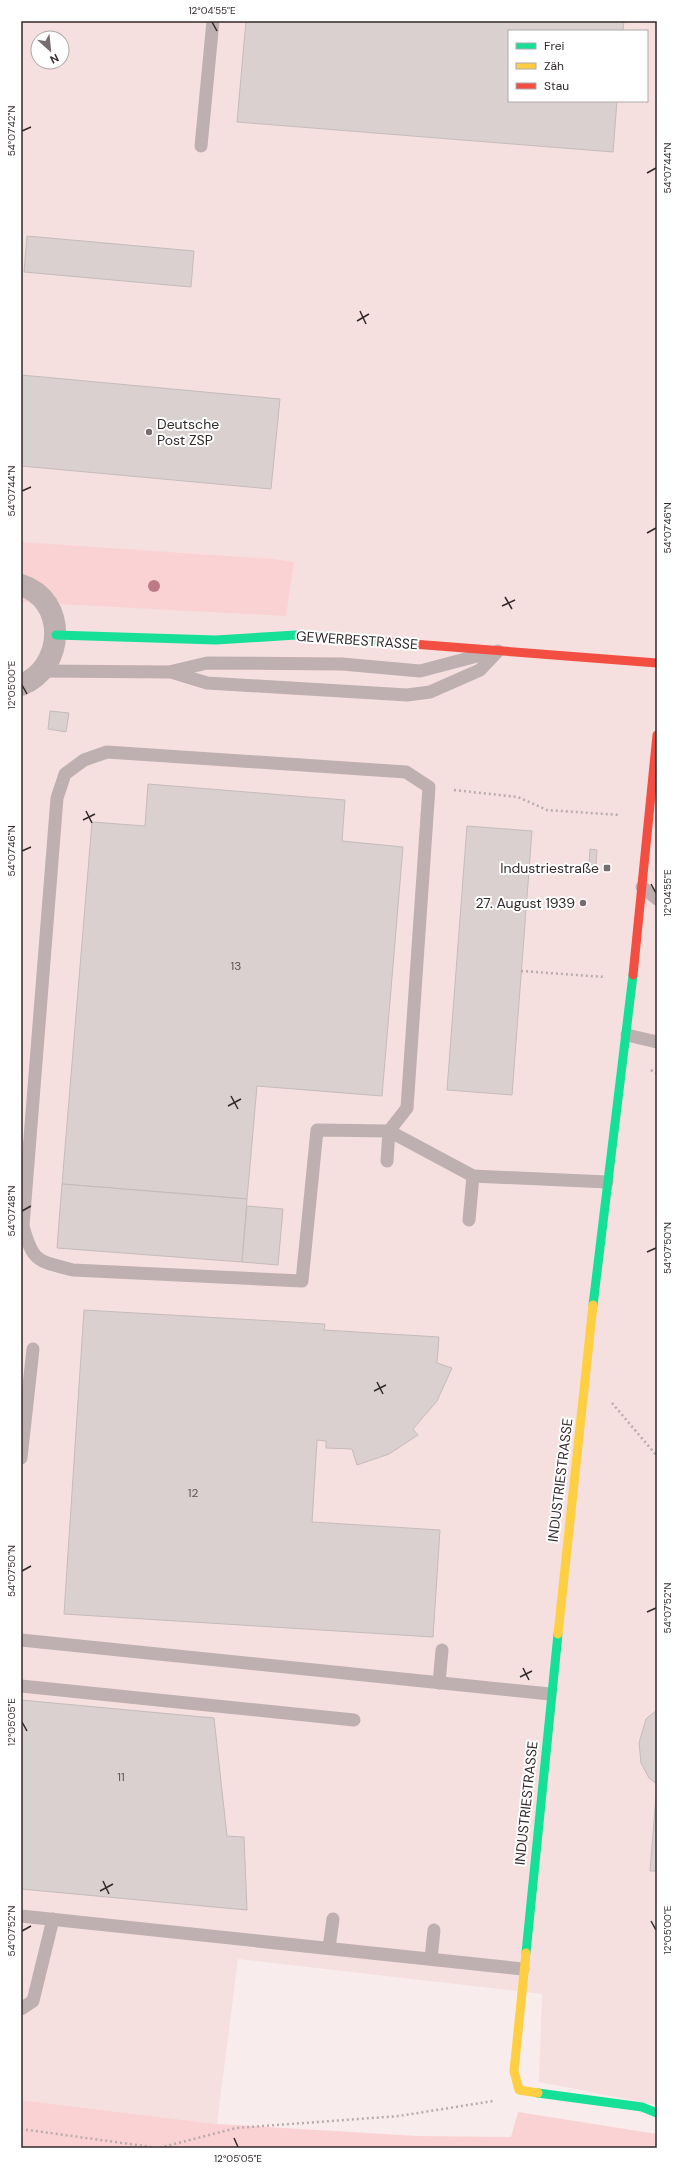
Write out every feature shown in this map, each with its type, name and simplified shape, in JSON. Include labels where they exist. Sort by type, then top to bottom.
[{"type":"street","points":[[21,585],[38,595],[49,608],[55,624],[56,635],[52,657],[42,671],[29,682],[21,685]]},
{"type":"street","name":"GEWERBESTRASSE","points":[[56,635],[216,640],[296,635],[657,663]]},
{"type":"street","name":"INDUSTRIESTRASSE","points":[[518,2090],[514,2071],[550,1694],[606,1182],[627,1035],[657,735]]},
{"type":"street","points":[[518,2090],[642,2107],[657,2113]]},
{"type":"lane","points":[[201,146],[213,21]]},
{"type":"lane","points":[[169,672],[207,683],[407,695],[430,692],[480,670],[498,651]]},
{"type":"lane","points":[[42,671],[169,672],[207,663],[342,664],[420,671],[498,651]]},
{"type":"lane","points":[[387,1161],[389,1131],[407,1108],[429,787],[406,772],[107,752],[84,760],[65,774],[57,798],[23,1226],[29,1249],[43,1262],[73,1270],[302,1281],[317,1130],[389,1131],[473,1176],[606,1182]]},
{"type":"lane","points":[[642,887],[657,899]]},
{"type":"lane","points":[[627,1035],[657,1042]]},
{"type":"lane","points":[[469,1220],[473,1176]]},
{"type":"lane","points":[[21,1458],[33,1349]]},
{"type":"lane","points":[[21,1640],[550,1694]]},
{"type":"lane","points":[[439,1683],[442,1650]]},
{"type":"lane","points":[[21,1686],[354,1720]]},
{"type":"lane","points":[[21,1916],[523,1969]]},
{"type":"lane","points":[[329,1948],[333,1919]]},
{"type":"lane","points":[[21,2009],[32,2001],[53,1920]]},
{"type":"lane","points":[[431,1959],[434,1930]]},
{"type":"path","points":[[429,787],[518,797],[546,810],[648,816]]},
{"type":"path","points":[[521,971],[578,976]]},
{"type":"path","points":[[586,1372],[657,1456]]},
{"type":"path","points":[[21,2129],[159,2148],[236,2128],[399,2116],[496,2100],[518,2090]]},
{"type":"shaded area","points":[[21,21],[657,21],[657,2105],[539,2082],[542,1994],[238,1959],[217,2124],[21,2100]]},
{"type":"shaded area","points":[[21,542],[272,559],[294,562],[286,616],[21,602]]},
{"type":"shaded area","points":[[21,2100],[217,2124],[418,2136],[511,2137],[518,2112],[657,2134],[657,2148],[21,2148]]},
{"type":"building","points":[[246,21],[624,21],[623,30],[508,30],[508,102],[617,102],[613,152],[237,122]]},
{"type":"building","points":[[27,236],[194,251],[191,287],[24,272]]},
{"type":"building","name":"Deutsche Post ZSP","points":[[21,375],[280,399],[271,489],[21,466]]},
{"type":"building","points":[[50,711],[69,713],[66,732],[48,729]]},
{"type":"building","points":[[148,784],[345,800],[342,841],[403,847],[382,1096],[257,1086],[247,1199],[62,1184],[92,822],[145,826]]},
{"type":"building","points":[[467,826],[532,831],[512,1095],[447,1090]]},
{"type":"building","points":[[590,849],[597,850],[596,865],[589,864]]},
{"type":"building","points":[[62,1184],[247,1199],[242,1262],[57,1248]]},
{"type":"building","points":[[247,1206],[283,1209],[278,1265],[242,1262]]},
{"type":"building","points":[[84,1310],[325,1324],[324,1330],[439,1337],[437,1363],[452,1368],[437,1401],[413,1429],[418,1435],[389,1454],[357,1465],[352,1449],[326,1448],[326,1441],[317,1440],[312,1522],[440,1530],[433,1637],[64,1614]]},
{"type":"building","points":[[21,1700],[214,1718],[227,1836],[244,1837],[247,1910],[21,1889]]},
{"type":"building","points":[[657,1710],[657,1784],[649,1778],[641,1763],[639,1743],[646,1719]]},
{"type":"building","points":[[657,1784],[657,1871],[650,1871]]},
{"type":"traffic: fast","points":[[56,635],[216,640],[296,635],[387,642]]},
{"type":"traffic: fast","points":[[593,1305],[633,975]]},
{"type":"traffic: fast","points":[[526,1953],[558,1634]]},
{"type":"traffic: fast","points":[[538,2093],[642,2107],[657,2113]]},
{"type":"traffic: slow","points":[[558,1634],[593,1305]]},
{"type":"traffic: slow","points":[[526,1953],[514,2071],[519,2090],[538,2093]]},
{"type":"traffic: jam","points":[[387,642],[657,663]]},
{"type":"traffic: jam","points":[[633,975],[657,735]]},
{"type":"place","name":"Deutsche Post ZSP","points":[[149,432]]},
{"type":"place","name":"Industriestraße","points":[[607,868]]},
{"type":"place","name":"27. August 1939","points":[[583,903]]}]
